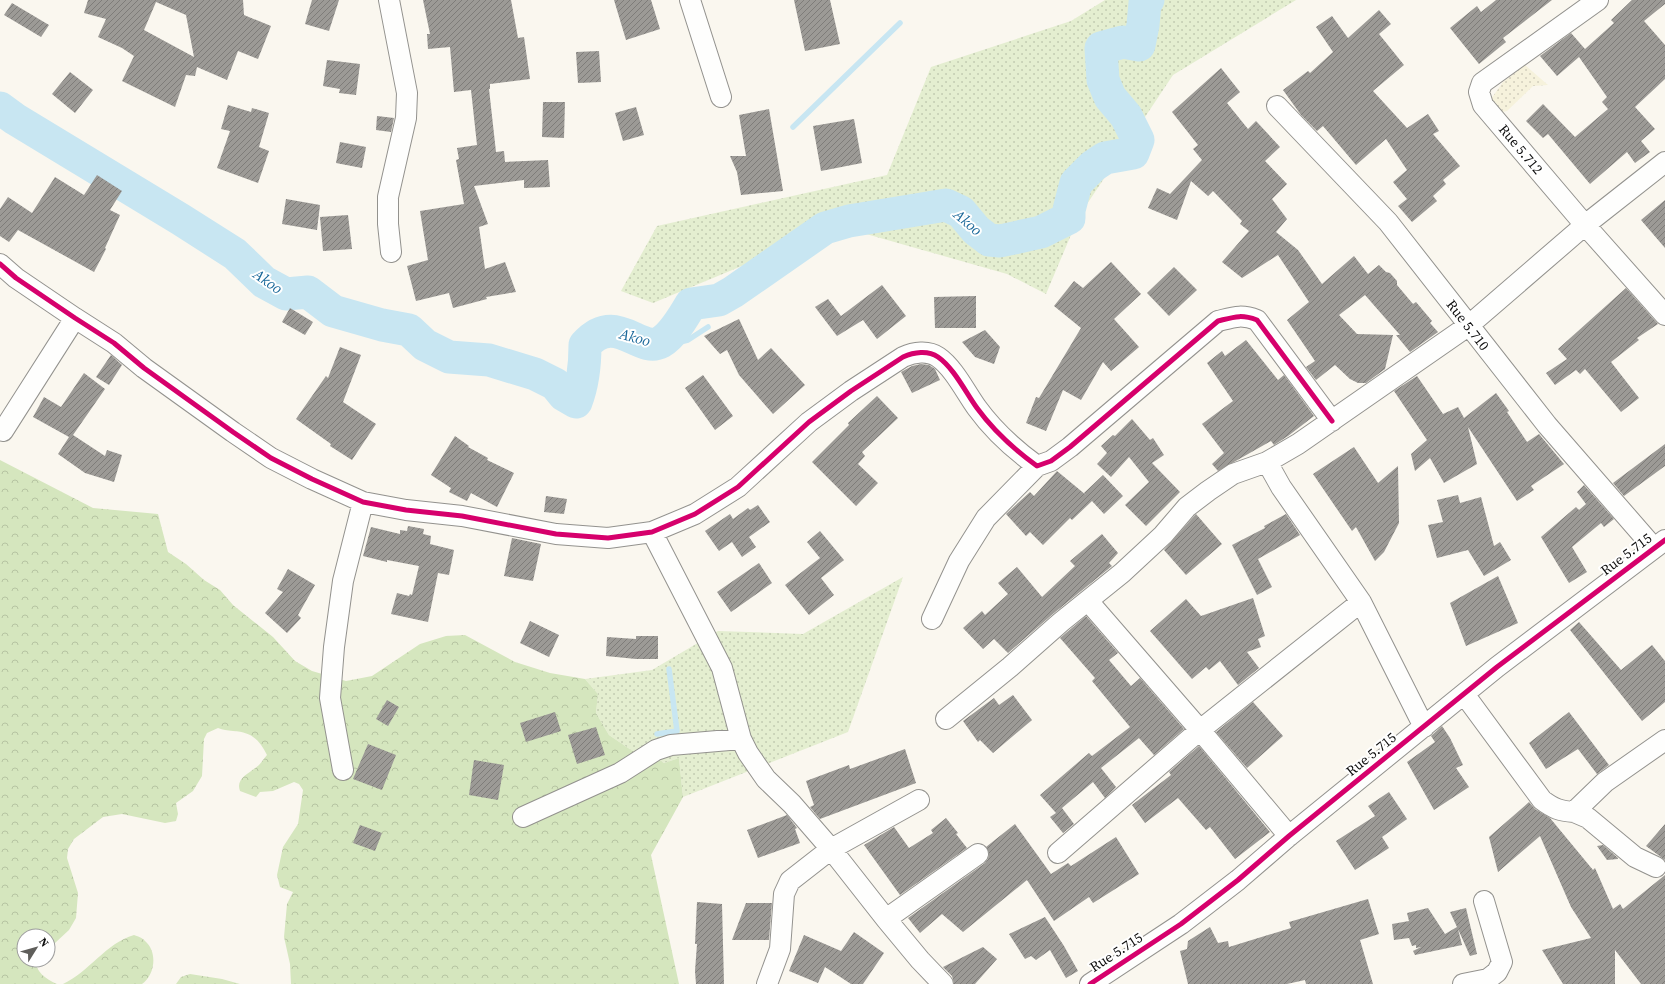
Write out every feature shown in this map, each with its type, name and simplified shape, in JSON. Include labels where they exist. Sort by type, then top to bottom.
[{"type":"street","points":[[389,0],[407,93],[406,118],[388,197],[388,224],[391,252]]},
{"type":"street","points":[[690,0],[721,97]]},
{"type":"street","name":"Rue 5.712","points":[[1596,2],[1482,83],[1478,92],[1483,105],[1585,225],[1665,315]]},
{"type":"street","name":"Rue 5.710","points":[[1277,106],[1388,222],[1547,425],[1660,544]]},
{"type":"street","points":[[946,719],[1010,668],[1061,622],[1132,564],[1163,535],[1192,503],[1233,474],[1267,462],[1298,444],[1468,326],[1585,225],[1665,162]]},
{"type":"street","points":[[0,264],[16,278],[114,343],[144,368],[271,458],[363,502],[406,510],[462,516],[556,534],[608,538],[652,532],[695,514],[738,486],[809,422],[851,391],[903,357],[912,353],[926,352],[938,356],[948,366],[979,410],[1006,441],[1037,466]]},
{"type":"street","points":[[932,619],[959,561],[986,518],[1037,466],[1051,461],[1070,447],[1218,321],[1237,316],[1246,316],[1257,320],[1332,421]]},
{"type":"street","points":[[3,431],[75,318]]},
{"type":"street","points":[[1267,462],[1281,487],[1361,602],[1424,727]]},
{"type":"street","points":[[342,770],[330,698],[334,647],[342,581],[363,502]]},
{"type":"street","points":[[652,532],[722,668],[741,740],[766,779],[792,804],[831,849],[920,960],[943,984]]},
{"type":"street","name":"Rue 5.715","points":[[1090,984],[1181,924],[1238,880],[1289,836],[1503,662],[1660,544]]},
{"type":"street","points":[[1088,601],[1200,730],[1289,836]]},
{"type":"street","points":[[1058,853],[1200,730],[1361,602]]},
{"type":"street","points":[[1464,694],[1542,800],[1554,809],[1574,812],[1588,818],[1635,857],[1656,867]]},
{"type":"street","points":[[523,817],[620,772],[656,750],[671,745],[741,740]]},
{"type":"street","points":[[1574,812],[1605,782],[1665,740]]},
{"type":"street","points":[[767,984],[780,949],[784,894],[790,881],[831,849],[919,800]]},
{"type":"street","points":[[886,919],[978,854]]},
{"type":"street","points":[[1462,984],[1488,979],[1498,972],[1502,962],[1484,902]]},
{"type":"shaded area","points":[[1525,65],[1548,85],[1533,86],[1507,111],[1495,114],[1491,99],[1503,82]]},
{"type":"green space","points":[[1105,0],[1296,0],[1173,75],[1079,216],[1046,294],[1007,274],[838,226],[653,303],[621,291],[657,226],[887,175],[931,67],[1071,21]]},
{"type":"green space","points":[[0,460],[93,508],[158,514],[168,552],[186,564],[204,580],[220,590],[233,605],[273,637],[295,661],[312,671],[346,681],[372,676],[420,644],[446,636],[465,635],[515,662],[550,673],[585,679],[598,694],[596,713],[609,735],[640,756],[658,759],[664,763],[679,758],[683,797],[651,855],[679,984],[291,984],[290,964],[284,937],[287,904],[293,892],[280,887],[277,875],[283,847],[298,824],[303,790],[299,784],[294,782],[273,791],[260,792],[256,797],[240,791],[239,786],[241,779],[259,765],[267,755],[254,737],[245,733],[218,728],[207,733],[204,739],[202,776],[193,791],[176,803],[178,814],[176,821],[165,823],[122,814],[103,817],[74,839],[68,849],[67,858],[78,893],[76,918],[69,930],[56,942],[56,928],[16,928],[16,968],[37,968],[42,975],[57,984],[0,984]]},
{"type":"green space","points":[[903,577],[848,732],[683,797],[679,758],[664,763],[658,759],[640,756],[609,735],[596,713],[598,694],[585,679],[652,670],[718,631],[803,634]]},
{"type":"green space","points":[[134,935],[143,939],[152,951],[153,957],[150,975],[142,984],[63,984],[72,979],[115,944]]},
{"type":"green space","points":[[190,974],[222,979],[240,984],[176,984],[181,977]]},
{"type":"building","points":[[88,0],[243,0],[244,15],[271,26],[258,59],[238,51],[227,80],[197,67],[195,76],[186,75],[175,107],[122,81],[134,56],[122,48],[98,37],[106,19],[84,13]],"holes":[[[156,2],[186,15],[194,57],[144,30]]]},
{"type":"building","points":[[312,0],[339,0],[329,31],[305,24]]},
{"type":"building","points":[[423,0],[511,0],[518,38],[524,37],[530,79],[490,84],[489,89],[496,152],[504,151],[505,162],[548,160],[550,187],[524,188],[524,180],[474,186],[488,224],[479,227],[485,269],[505,262],[516,292],[486,297],[487,299],[453,308],[449,293],[416,301],[407,266],[428,260],[420,211],[464,204],[456,160],[459,159],[457,148],[477,145],[471,90],[454,92],[450,47],[428,49],[427,34],[430,34]]},
{"type":"building","points":[[614,0],[651,0],[660,29],[626,40]]},
{"type":"building","points":[[794,0],[830,0],[840,44],[805,51]]},
{"type":"building","points":[[1496,0],[1552,0],[1503,38],[1506,42],[1479,64],[1450,28],[1477,6],[1481,12]]},
{"type":"building","points":[[1632,0],[1665,0],[1665,4],[1644,21],[1665,45],[1665,79],[1635,107],[1655,129],[1641,141],[1650,152],[1635,163],[1627,152],[1590,184],[1548,134],[1543,138],[1526,121],[1543,104],[1575,137],[1608,109],[1602,102],[1607,97],[1579,57],[1557,76],[1540,56],[1571,33],[1585,49],[1614,23],[1611,20]]},
{"type":"building","points":[[12,3],[49,25],[41,37],[4,15]]},
{"type":"building","points":[[1379,10],[1391,24],[1379,34],[1404,65],[1373,91],[1407,128],[1428,114],[1439,131],[1433,134],[1460,166],[1443,180],[1446,184],[1433,196],[1437,201],[1412,222],[1398,206],[1407,199],[1393,182],[1407,170],[1386,139],[1356,165],[1323,126],[1317,131],[1301,115],[1283,90],[1308,71],[1310,73],[1333,52],[1316,27],[1332,16],[1348,38]]},
{"type":"building","points":[[599,51],[601,82],[578,83],[576,52]]},
{"type":"building","points":[[327,60],[360,64],[356,95],[339,93],[340,89],[323,86]]},
{"type":"building","points":[[1221,68],[1240,92],[1227,103],[1248,129],[1256,121],[1280,147],[1265,161],[1287,184],[1272,199],[1287,219],[1276,232],[1298,250],[1322,284],[1354,256],[1368,274],[1379,265],[1386,272],[1390,273],[1397,281],[1397,285],[1413,304],[1416,302],[1432,321],[1430,323],[1438,332],[1410,352],[1396,335],[1400,335],[1365,295],[1339,315],[1357,334],[1393,335],[1385,369],[1366,383],[1358,383],[1350,379],[1335,365],[1316,380],[1306,367],[1315,361],[1287,320],[1309,302],[1278,255],[1242,278],[1222,262],[1249,231],[1240,224],[1242,221],[1213,191],[1208,196],[1191,181],[1177,220],[1148,208],[1157,188],[1170,194],[1202,160],[1193,149],[1198,145],[1172,112]]},
{"type":"building","points":[[70,72],[93,90],[75,113],[52,94]]},
{"type":"building","points":[[543,102],[565,102],[564,138],[542,137]]},
{"type":"building","points":[[228,105],[251,112],[252,108],[269,113],[259,147],[269,151],[258,183],[217,168],[230,131],[221,129]]},
{"type":"building","points":[[636,107],[644,135],[623,141],[615,113]]},
{"type":"building","points":[[769,109],[783,191],[741,195],[737,172],[730,156],[746,156],[739,115]]},
{"type":"building","points":[[377,116],[394,118],[391,132],[376,130]]},
{"type":"building","points":[[854,119],[862,163],[821,171],[813,126]]},
{"type":"building","points":[[340,142],[366,147],[362,168],[336,163]]},
{"type":"building","points":[[97,175],[122,191],[110,210],[120,215],[105,248],[106,249],[94,272],[18,230],[9,242],[0,236],[0,209],[8,197],[32,213],[55,177],[84,195]]},
{"type":"building","points":[[286,199],[320,205],[317,230],[282,224]]},
{"type":"building","points":[[1665,200],[1665,248],[1641,220]]},
{"type":"building","points":[[348,215],[352,249],[323,251],[320,217]]},
{"type":"building","points":[[1111,262],[1141,294],[1114,319],[1139,347],[1111,371],[1103,362],[1081,400],[1063,390],[1046,431],[1026,423],[1036,397],[1039,398],[1081,328],[1054,306],[1074,281],[1083,288]]},
{"type":"building","points":[[1174,267],[1197,290],[1169,316],[1147,293]]},
{"type":"building","points":[[882,285],[906,316],[877,339],[863,320],[837,336],[815,307],[828,299],[841,316]]},
{"type":"building","points":[[1626,288],[1658,324],[1637,338],[1639,340],[1611,362],[1639,398],[1621,412],[1585,369],[1580,374],[1576,370],[1555,385],[1546,373],[1567,359],[1558,349]]},
{"type":"building","points":[[976,296],[976,328],[935,328],[934,297]]},
{"type":"building","points":[[290,308],[313,322],[305,335],[282,322]]},
{"type":"building","points":[[739,319],[758,360],[771,348],[805,385],[773,414],[739,375],[727,350],[720,354],[704,336]]},
{"type":"building","points":[[985,330],[1000,347],[994,364],[975,357],[962,342]]},
{"type":"building","points":[[1246,340],[1278,380],[1284,375],[1314,416],[1274,445],[1271,441],[1218,471],[1212,464],[1224,453],[1202,424],[1233,401],[1207,363],[1222,351],[1225,356]]},
{"type":"building","points":[[340,347],[361,355],[343,402],[376,424],[352,460],[330,446],[331,444],[296,419],[326,376],[328,378]]},
{"type":"building","points":[[111,355],[122,365],[109,385],[96,377]]},
{"type":"building","points":[[921,364],[929,365],[935,369],[940,380],[912,393],[901,372],[912,366]]},
{"type":"building","points":[[84,373],[105,389],[73,435],[105,456],[107,450],[122,455],[114,482],[85,473],[58,454],[69,437],[33,417],[44,397],[61,407]]},
{"type":"building","points":[[703,375],[733,416],[715,430],[685,388]]},
{"type":"building","points":[[1417,376],[1443,414],[1458,407],[1464,418],[1496,393],[1509,411],[1507,412],[1527,442],[1539,434],[1564,464],[1531,486],[1534,490],[1517,501],[1468,427],[1477,464],[1444,483],[1430,458],[1415,471],[1411,454],[1427,440],[1394,391]]},
{"type":"building","points":[[877,396],[898,418],[862,452],[865,456],[858,464],[878,483],[856,506],[812,462],[849,425],[848,423]]},
{"type":"building","points":[[1132,419],[1150,440],[1153,438],[1164,455],[1152,463],[1180,492],[1146,526],[1125,505],[1149,482],[1129,457],[1111,477],[1097,464],[1107,453],[1101,446],[1113,435],[1115,436]]},
{"type":"building","points":[[455,436],[469,446],[468,447],[488,458],[487,460],[514,473],[497,507],[471,493],[467,501],[449,492],[451,488],[431,475]]},
{"type":"building","points":[[1665,444],[1665,466],[1624,496],[1613,483]]},
{"type":"building","points":[[1354,447],[1378,483],[1398,466],[1399,523],[1384,552],[1375,561],[1356,527],[1352,531],[1313,474]]},
{"type":"building","points":[[1057,471],[1086,495],[1084,493],[1103,475],[1123,496],[1104,514],[1092,501],[1072,520],[1070,518],[1043,545],[1030,532],[1026,536],[1006,514],[1030,492],[1034,496]]},
{"type":"building","points":[[1584,485],[1614,519],[1604,527],[1601,523],[1572,547],[1587,572],[1569,583],[1541,537],[1576,507],[1579,510],[1586,504],[1577,492]]},
{"type":"building","points":[[1458,495],[1460,503],[1481,497],[1494,546],[1500,542],[1511,560],[1484,576],[1468,550],[1437,558],[1428,525],[1443,522],[1437,500]]},
{"type":"building","points":[[546,496],[567,499],[564,514],[544,512]]},
{"type":"building","points":[[758,505],[770,522],[749,537],[756,547],[742,557],[732,542],[719,551],[705,531],[730,514],[733,519],[748,508],[750,510]]},
{"type":"building","points":[[1196,514],[1222,544],[1186,575],[1164,550]]},
{"type":"building","points":[[1286,514],[1300,535],[1258,559],[1272,587],[1257,595],[1232,545],[1265,528],[1264,526]]},
{"type":"building","points":[[408,526],[424,529],[423,534],[431,536],[430,544],[454,550],[449,575],[438,573],[428,622],[391,614],[397,593],[409,596],[410,594],[412,595],[419,566],[387,560],[387,562],[363,556],[371,527],[400,534],[400,530],[407,531]]},
{"type":"building","points":[[820,531],[844,560],[821,578],[834,595],[809,615],[785,585],[820,558],[807,542]]},
{"type":"building","points":[[1102,534],[1118,553],[1109,563],[1112,566],[1008,653],[994,639],[983,649],[963,628],[982,611],[985,615],[1008,594],[998,583],[1017,567],[1042,597],[1075,566],[1070,561]]},
{"type":"building","points":[[512,538],[541,544],[533,581],[504,576]]},
{"type":"building","points":[[759,563],[772,583],[731,612],[717,592]]},
{"type":"building","points":[[288,569],[315,585],[298,615],[301,618],[287,633],[265,613],[283,592],[277,589]]},
{"type":"building","points":[[1498,576],[1518,623],[1466,646],[1450,603]]},
{"type":"building","points":[[1253,598],[1265,636],[1258,639],[1261,647],[1247,652],[1259,668],[1238,685],[1220,661],[1209,670],[1206,667],[1192,679],[1150,631],[1186,599],[1201,616]]},
{"type":"building","points":[[1086,616],[1118,653],[1109,660],[1131,686],[1140,678],[1184,729],[1154,755],[1139,738],[1101,768],[1116,787],[1105,798],[1093,782],[1062,808],[1074,824],[1063,833],[1050,817],[1056,813],[1040,795],[1089,753],[1092,756],[1130,727],[1092,681],[1095,678],[1060,638]]},
{"type":"building","points":[[530,621],[559,635],[549,657],[520,643]]},
{"type":"building","points":[[1579,622],[1621,670],[1652,645],[1665,661],[1665,702],[1642,721],[1570,630]]},
{"type":"building","points":[[636,636],[658,636],[658,659],[636,659],[606,656],[607,637],[636,639]]},
{"type":"building","points":[[1013,695],[1032,720],[993,753],[980,740],[978,742],[963,721],[994,698],[999,705]]},
{"type":"building","points":[[387,700],[399,707],[388,726],[376,719]]},
{"type":"building","points":[[1253,702],[1283,736],[1247,768],[1216,732]]},
{"type":"building","points":[[555,712],[561,731],[526,742],[520,723]]},
{"type":"building","points":[[1569,712],[1609,765],[1597,774],[1578,749],[1546,769],[1529,743]]},
{"type":"building","points":[[1442,726],[1450,738],[1463,765],[1456,768],[1469,787],[1434,810],[1407,762],[1435,742],[1431,736]]},
{"type":"building","points":[[596,727],[605,755],[577,764],[568,735]]},
{"type":"building","points":[[368,744],[396,755],[382,790],[353,779]]},
{"type":"building","points":[[1199,746],[1270,832],[1235,859],[1210,827],[1206,830],[1178,798],[1145,823],[1132,805],[1171,775],[1169,772]]},
{"type":"building","points":[[905,749],[916,783],[820,819],[810,807],[814,805],[806,781],[849,765],[850,769]]},
{"type":"building","points":[[474,760],[504,765],[498,800],[469,795]]},
{"type":"building","points":[[1389,792],[1407,819],[1382,837],[1389,848],[1355,870],[1336,841],[1375,816],[1368,806]]},
{"type":"building","points":[[1529,802],[1535,809],[1550,818],[1593,870],[1595,868],[1613,909],[1620,904],[1623,909],[1665,875],[1665,984],[1641,984],[1615,950],[1615,984],[1563,984],[1542,950],[1591,938],[1571,907],[1540,836],[1498,872],[1489,837]]},
{"type":"building","points":[[787,815],[797,828],[795,829],[800,843],[758,858],[747,830]]},
{"type":"building","points":[[946,818],[958,833],[956,834],[967,848],[900,895],[864,845],[894,827],[909,848],[933,833],[931,830]]},
{"type":"building","points":[[1015,824],[1051,874],[1068,863],[1071,866],[1116,837],[1139,874],[1093,903],[1089,897],[1054,921],[1027,880],[963,932],[942,914],[920,933],[908,918],[985,863],[988,859],[989,853],[986,847]]},
{"type":"building","points":[[1665,824],[1665,860],[1646,846]]},
{"type":"building","points":[[360,825],[382,833],[375,851],[353,843]]},
{"type":"building","points":[[1603,845],[1618,859],[1607,860],[1597,846]]},
{"type":"building","points":[[1368,899],[1379,934],[1360,940],[1373,984],[1306,984],[1305,980],[1287,984],[1188,984],[1180,951],[1187,949],[1188,941],[1210,927],[1218,943],[1228,941],[1229,947],[1291,928],[1289,922]]},
{"type":"building","points":[[697,902],[722,904],[724,984],[696,984],[695,971],[697,944],[695,944]]},
{"type":"building","points":[[746,903],[772,903],[769,940],[732,940]]},
{"type":"building","points":[[1428,908],[1445,934],[1457,927],[1450,912],[1466,908],[1477,954],[1470,956],[1458,929],[1462,945],[1415,955],[1413,951],[1421,947],[1416,948],[1416,945],[1412,946],[1409,938],[1394,940],[1392,924],[1409,921],[1407,913]]},
{"type":"building","points":[[1045,917],[1078,971],[1066,978],[1050,950],[1036,960],[1031,956],[1025,959],[1009,934]]},
{"type":"building","points":[[854,932],[884,953],[863,984],[851,984],[825,967],[818,983],[789,971],[804,935],[841,951]]},
{"type":"building","points":[[983,947],[997,959],[975,984],[954,984],[952,976],[943,967]]},
{"type":"waterway","name":"Akoo","points":[[0,108],[15,119],[235,254],[264,282],[286,294],[308,292],[333,311],[382,325],[409,330],[425,345],[449,357],[489,360],[535,374],[555,384],[564,395],[576,402],[583,374],[585,345],[596,335],[607,331],[617,332],[644,343],[653,344],[661,342],[674,330],[691,304],[719,300],[733,292],[825,228],[849,221],[946,205],[961,212],[976,230],[989,240],[1000,241],[1041,232],[1069,218],[1069,210],[1076,183],[1093,166],[1105,158],[1133,153],[1138,140],[1126,116],[1110,97],[1103,80],[1101,48],[1123,42],[1139,45],[1145,3],[1148,0]]},
{"type":"waterway","points":[[793,127],[900,23]]},
{"type":"waterway","points":[[661,342],[669,349],[676,343],[688,340],[708,327]]},
{"type":"waterway","points":[[657,734],[677,731],[669,669]]},
{"type":"cycle path","points":[[0,264],[16,278],[114,343],[144,368],[233,432],[271,458],[312,479],[363,502],[406,510],[462,516],[556,534],[608,538],[652,532],[695,514],[738,487],[809,422],[851,391],[903,357],[916,353],[930,353],[944,362],[977,408],[997,432],[1037,466],[1051,461],[1070,447],[1218,321],[1233,317],[1246,317],[1257,320],[1332,421]]},
{"type":"cycle path","points":[[1090,984],[1181,924],[1238,880],[1289,836],[1497,667],[1665,540]]}]
